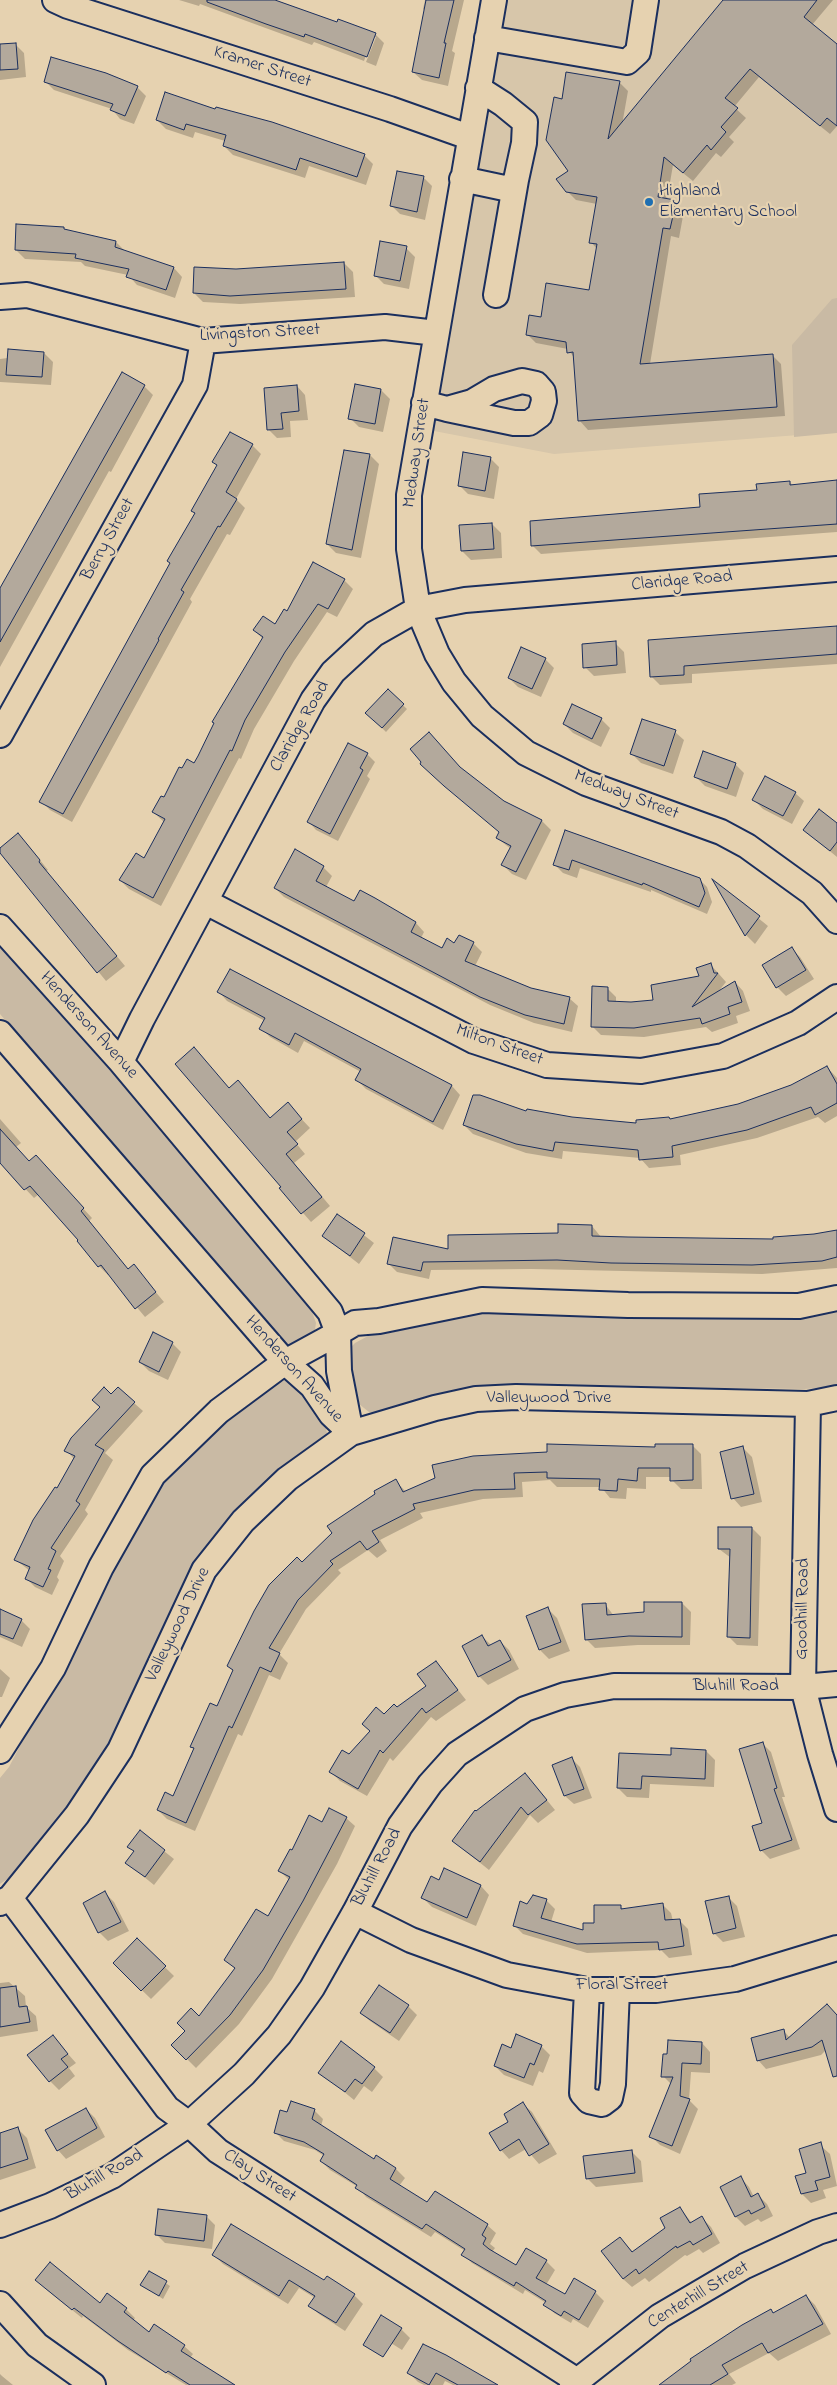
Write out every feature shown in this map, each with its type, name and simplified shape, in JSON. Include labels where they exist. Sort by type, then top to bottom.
[{"type":"street","name":"Kramer Street","points":[[55,0],[68,6],[390,109],[469,137]]},
{"type":"street","name":"Medway Street","points":[[494,0],[436,333],[435,406],[409,495],[408,549],[418,609],[437,654],[454,682],[482,716],[526,753],[586,783],[721,832],[747,846],[812,893],[837,921]]},
{"type":"street","points":[[487,38],[627,62],[638,52],[646,0]]},
{"type":"street","points":[[478,88],[503,104],[525,122],[524,142],[496,295]]},
{"type":"street","points":[[462,179],[509,189],[516,180]]},
{"type":"street","name":"Livingston Street","points":[[0,297],[27,295],[203,340],[384,327],[436,333]]},
{"type":"street","name":"Berry Street","points":[[0,735],[195,385],[203,340]]},
{"type":"street","name":"Claridge Road","points":[[121,1062],[313,700],[333,672],[374,634],[418,609],[464,600],[837,569]]},
{"type":"street","name":"Milton Street","points":[[206,902],[474,1041],[547,1064],[641,1071],[723,1056],[798,1023],[837,997]]},
{"type":"street","name":"Henderson Avenue","points":[[0,927],[121,1062],[330,1312],[338,1333],[339,1372],[352,1433]]},
{"type":"street","name":"Henderson Avenue","points":[[0,1033],[285,1362],[312,1386],[332,1414],[352,1433]]},
{"type":"street","points":[[0,1751],[53,1668],[101,1567],[153,1475],[219,1411],[285,1362],[355,1323],[379,1321],[482,1300],[628,1305],[799,1306],[837,1298]]},
{"type":"street","name":"Valleywood Drive","points":[[5,1901],[77,1815],[120,1750],[204,1570],[243,1521],[287,1479],[352,1433],[435,1408],[476,1399],[516,1396],[808,1404],[837,1398]]},
{"type":"street","name":"Goodhill Road","points":[[808,1404],[803,1687],[820,1754],[837,1809]]},
{"type":"street","name":"Bluhill Road","points":[[0,2225],[50,2206],[112,2176],[189,2124],[244,2074],[279,2036],[312,1988],[355,1912],[400,1826],[430,1784],[457,1754],[525,1709],[565,1695],[614,1686],[803,1687],[837,1684]]},
{"type":"street","name":"Clay Street","points":[[5,1901],[167,2108],[189,2124],[218,2152],[574,2382]]},
{"type":"street","name":"Floral Street","points":[[355,1912],[411,1940],[507,1975],[587,1990],[656,1990],[735,1979],[837,1948]]},
{"type":"street","points":[[587,1990],[582,2093],[589,2101],[602,2104],[610,2098],[613,2084],[617,1990]]},
{"type":"street","name":"Centerhill Street","points":[[574,2382],[660,2316],[745,2266],[818,2232],[837,2226]]},
{"type":"street","points":[[0,2304],[37,2345],[93,2385]]},
{"type":"shaded area","name":"Highland Elementary School","points":[[500,0],[837,0],[837,432],[554,454],[434,431],[424,403]]},
{"type":"shaded area","points":[[837,298],[837,433],[794,437],[792,345],[832,299]]},
{"type":"shaded area","points":[[0,940],[309,1303],[316,1323],[314,1336],[295,1346],[285,1344],[247,1303],[0,1014]]},
{"type":"shaded area","points":[[837,1311],[837,1387],[804,1389],[512,1385],[476,1387],[432,1395],[380,1413],[369,1412],[359,1404],[355,1397],[348,1350],[355,1343],[370,1335],[435,1319],[474,1314],[793,1316]]},
{"type":"shaded area","points":[[287,1380],[307,1397],[325,1424],[327,1433],[323,1440],[239,1507],[203,1554],[158,1639],[125,1711],[76,1804],[29,1864],[0,1884],[0,1778],[9,1767],[150,1496],[196,1447],[247,1402],[277,1383]]},
{"type":"building","points":[[207,0],[275,0],[337,22],[338,19],[376,33],[367,57],[305,34],[304,37],[266,24],[207,2]]},
{"type":"building","points":[[426,0],[454,0],[444,43],[446,43],[439,78],[412,72]]},
{"type":"building","points":[[723,0],[817,0],[804,17],[837,44],[837,126],[827,118],[820,126],[750,69],[725,98],[738,108],[721,127],[726,132],[711,150],[707,145],[683,173],[664,157],[658,197],[675,200],[675,207],[670,229],[663,228],[640,364],[773,354],[777,407],[578,421],[573,352],[567,353],[566,342],[526,335],[529,315],[541,317],[546,283],[589,290],[597,244],[589,243],[597,197],[566,192],[556,179],[568,171],[546,140],[554,97],[562,99],[566,72],[620,81],[608,139]]},
{"type":"building","points":[[16,43],[18,69],[0,70],[0,44]]},
{"type":"building","points":[[51,57],[106,73],[138,86],[125,116],[110,110],[113,104],[44,82]]},
{"type":"building","points":[[165,92],[215,109],[216,107],[272,122],[365,154],[357,177],[300,158],[296,170],[223,146],[226,135],[186,124],[184,130],[156,120]]},
{"type":"building","points":[[397,171],[424,176],[417,212],[390,206]]},
{"type":"building","points":[[16,224],[64,227],[64,229],[116,241],[115,247],[174,267],[166,290],[126,277],[129,269],[75,258],[76,254],[15,250]]},
{"type":"building","points":[[380,241],[407,246],[400,281],[374,276]]},
{"type":"building","points":[[344,262],[346,289],[230,296],[193,293],[194,267],[236,269]]},
{"type":"building","points":[[8,349],[44,352],[42,377],[6,375]]},
{"type":"building","points":[[122,372],[145,385],[0,642],[0,588]]},
{"type":"building","points":[[355,384],[381,389],[375,424],[348,419]]},
{"type":"building","points":[[297,385],[299,411],[281,413],[283,429],[267,430],[264,388]]},
{"type":"building","points":[[230,432],[253,444],[226,492],[237,499],[220,527],[218,526],[181,590],[184,592],[159,640],[63,814],[39,802],[170,563],[167,561],[195,513],[191,511],[217,465],[212,462]]},
{"type":"building","points":[[344,450],[370,454],[352,550],[326,544]]},
{"type":"building","points":[[463,452],[491,457],[485,491],[458,486]]},
{"type":"building","points":[[837,480],[837,524],[531,546],[530,521],[700,507],[699,494],[757,490],[756,484],[790,481],[790,485]]},
{"type":"building","points":[[492,523],[494,549],[461,551],[459,525]]},
{"type":"building","points":[[313,562],[345,579],[328,609],[318,604],[285,652],[245,720],[232,751],[230,750],[153,898],[119,880],[136,853],[144,858],[165,819],[152,812],[161,796],[164,797],[179,767],[182,768],[187,759],[194,763],[214,723],[212,722],[263,637],[253,630],[263,616],[275,624],[284,609],[287,611]]},
{"type":"building","points":[[837,626],[837,654],[684,666],[684,675],[650,677],[648,640]]},
{"type":"building","points":[[616,641],[617,665],[583,668],[582,644]]},
{"type":"building","points":[[521,647],[546,658],[532,689],[508,678]]},
{"type":"building","points":[[388,689],[404,704],[382,728],[365,713]]},
{"type":"building","points":[[572,704],[602,718],[592,739],[563,724]]},
{"type":"building","points":[[642,719],[676,730],[664,766],[630,754]]},
{"type":"building","points":[[429,732],[460,767],[504,801],[542,820],[516,872],[501,865],[511,846],[496,838],[499,832],[420,764],[421,762],[410,749]]},
{"type":"building","points":[[348,743],[368,753],[360,768],[363,770],[330,834],[307,822]]},
{"type":"building","points":[[703,751],[736,763],[727,789],[694,777]]},
{"type":"building","points":[[765,776],[796,792],[783,816],[752,800]]},
{"type":"building","points":[[819,809],[837,823],[837,842],[830,851],[803,830]]},
{"type":"building","points":[[565,830],[700,878],[705,893],[699,907],[643,883],[642,885],[572,860],[569,870],[553,865]]},
{"type":"building","points":[[18,833],[40,860],[39,862],[117,956],[97,973],[0,853],[0,848]]},
{"type":"building","points":[[295,849],[324,866],[316,881],[354,901],[360,890],[416,922],[411,932],[442,948],[447,938],[454,943],[459,935],[474,942],[465,961],[531,988],[570,997],[564,1024],[525,1015],[480,997],[274,888]]},
{"type":"building","points":[[712,879],[760,916],[745,936]]},
{"type":"building","points":[[792,947],[806,970],[776,988],[762,965]]},
{"type":"building","points":[[711,963],[714,973],[718,973],[692,1007],[735,981],[742,1002],[728,1007],[730,1014],[702,1024],[700,1018],[634,1028],[591,1027],[592,986],[608,987],[608,1001],[631,1002],[653,1000],[651,985],[699,976],[696,968]]},
{"type":"building","points":[[230,969],[452,1085],[433,1122],[355,1080],[361,1069],[295,1033],[289,1045],[259,1029],[265,1018],[217,992]]},
{"type":"building","points":[[194,1047],[229,1088],[238,1080],[270,1118],[288,1102],[302,1119],[287,1132],[298,1144],[286,1154],[322,1197],[301,1214],[279,1188],[281,1187],[175,1064]]},
{"type":"building","points":[[827,1066],[837,1084],[837,1103],[815,1115],[811,1107],[747,1130],[672,1146],[673,1157],[639,1160],[638,1150],[555,1142],[553,1151],[516,1144],[463,1125],[473,1095],[480,1095],[526,1111],[527,1109],[572,1117],[636,1123],[636,1120],[669,1117],[670,1119],[738,1104],[791,1085]]},
{"type":"building","points":[[0,1129],[29,1161],[36,1155],[84,1208],[81,1211],[128,1269],[134,1264],[156,1292],[135,1309],[101,1265],[98,1267],[78,1240],[30,1186],[24,1190],[0,1163]]},
{"type":"building","points":[[337,1214],[365,1233],[350,1256],[322,1236]]},
{"type":"building","points":[[558,1224],[592,1225],[592,1236],[628,1237],[773,1239],[773,1237],[837,1230],[837,1257],[822,1261],[752,1265],[611,1263],[557,1260],[423,1262],[421,1271],[387,1264],[393,1237],[448,1249],[448,1235],[558,1233]]},
{"type":"building","points":[[153,1332],[173,1342],[159,1372],[139,1362]]},
{"type":"building","points":[[104,1387],[111,1394],[118,1387],[135,1402],[95,1445],[104,1450],[76,1501],[80,1504],[51,1548],[56,1551],[48,1569],[51,1570],[43,1587],[25,1579],[30,1567],[14,1560],[33,1520],[55,1487],[57,1488],[75,1456],[64,1451],[71,1438],[100,1407],[92,1400]]},
{"type":"building","points":[[547,1444],[655,1447],[655,1444],[693,1444],[693,1480],[670,1481],[670,1468],[638,1468],[637,1481],[618,1479],[617,1491],[599,1490],[600,1479],[547,1478],[547,1472],[514,1473],[515,1489],[474,1490],[413,1504],[415,1509],[372,1531],[379,1542],[367,1550],[360,1541],[330,1561],[333,1564],[298,1600],[269,1648],[280,1653],[271,1672],[260,1667],[232,1728],[229,1726],[186,1823],[157,1810],[165,1792],[173,1796],[194,1748],[190,1747],[210,1703],[217,1706],[233,1670],[227,1666],[269,1585],[297,1557],[302,1562],[332,1533],[327,1526],[375,1494],[374,1491],[396,1479],[403,1492],[435,1478],[432,1465],[473,1456],[547,1452]]},
{"type":"building","points":[[743,1446],[754,1494],[731,1499],[720,1452]]},
{"type":"building","points":[[718,1527],[752,1527],[750,1638],[727,1637],[730,1549],[718,1549]]},
{"type":"building","points":[[644,1602],[682,1602],[682,1637],[629,1636],[585,1640],[582,1604],[606,1603],[607,1615],[644,1612]]},
{"type":"building","points":[[548,1607],[561,1642],[539,1650],[526,1616]]},
{"type":"building","points":[[0,1609],[22,1619],[13,1639],[0,1634]]},
{"type":"building","points":[[482,1635],[488,1646],[500,1640],[511,1660],[478,1677],[462,1646]]},
{"type":"building","points":[[436,1661],[458,1690],[426,1713],[422,1708],[383,1753],[380,1750],[358,1789],[329,1772],[342,1750],[349,1754],[370,1731],[362,1724],[376,1707],[384,1714],[394,1704],[397,1707],[426,1686],[417,1674]]},
{"type":"building","points":[[763,1742],[777,1788],[774,1789],[792,1840],[760,1851],[752,1826],[762,1823],[739,1749]]},
{"type":"building","points":[[671,1748],[706,1750],[705,1779],[642,1776],[641,1789],[617,1788],[619,1753],[671,1755]]},
{"type":"building","points":[[572,1757],[584,1789],[564,1796],[552,1765]]},
{"type":"building","points":[[525,1773],[547,1800],[528,1815],[521,1807],[480,1862],[452,1841],[475,1810]]},
{"type":"building","points":[[329,1808],[347,1817],[303,1901],[263,1970],[230,2015],[186,2060],[171,2045],[185,2031],[177,2023],[191,2008],[199,2016],[235,1968],[224,1960],[256,1909],[268,1916],[290,1877],[278,1871],[290,1849],[292,1850],[309,1815],[322,1822]]},
{"type":"building","points":[[140,1830],[165,1850],[145,1877],[125,1863],[134,1851],[127,1847]]},
{"type":"building","points":[[444,1868],[481,1885],[467,1918],[421,1898],[431,1876],[439,1880]]},
{"type":"building","points":[[105,1891],[121,1922],[98,1933],[83,1903]]},
{"type":"building","points":[[533,1895],[547,1899],[541,1918],[583,1930],[583,1923],[594,1923],[594,1905],[621,1905],[621,1909],[663,1903],[665,1920],[680,1919],[684,1946],[659,1950],[658,1942],[577,1944],[513,1926],[520,1901],[527,1904]]},
{"type":"building","points":[[729,1896],[736,1928],[713,1934],[705,1901]]},
{"type":"building","points":[[137,1938],[166,1966],[141,1991],[113,1963]]},
{"type":"building","points":[[379,1985],[409,2005],[390,2033],[360,2013]]},
{"type":"building","points":[[16,1986],[19,2007],[27,2006],[30,2022],[0,2027],[0,1988]]},
{"type":"building","points":[[827,2004],[837,2015],[837,2076],[833,2077],[822,2040],[812,2047],[757,2061],[751,2038],[784,2029],[786,2040]]},
{"type":"building","points":[[516,2034],[542,2045],[534,2065],[530,2063],[524,2078],[494,2066],[502,2044],[511,2048]]},
{"type":"building","points":[[53,2035],[68,2054],[61,2059],[68,2067],[49,2082],[27,2055]]},
{"type":"building","points":[[668,2040],[702,2042],[701,2064],[682,2063],[680,2096],[690,2099],[672,2146],[649,2137],[673,2077],[661,2077],[663,2054],[667,2054]]},
{"type":"building","points":[[341,2041],[375,2067],[362,2084],[355,2079],[345,2092],[318,2073]]},
{"type":"building","points":[[291,2101],[315,2109],[312,2119],[374,2159],[376,2155],[396,2168],[390,2179],[427,2202],[435,2191],[488,2224],[482,2235],[486,2238],[483,2244],[489,2249],[516,2265],[526,2248],[547,2260],[536,2278],[565,2294],[574,2278],[596,2291],[579,2320],[564,2311],[561,2316],[543,2305],[546,2301],[516,2282],[514,2286],[461,2255],[465,2249],[426,2224],[422,2229],[355,2188],[357,2185],[320,2161],[324,2154],[304,2142],[274,2133],[280,2110],[287,2112]]},
{"type":"building","points":[[523,2102],[549,2144],[529,2156],[519,2139],[500,2151],[489,2133],[508,2122],[504,2114]]},
{"type":"building","points":[[86,2108],[97,2128],[57,2151],[45,2130]]},
{"type":"building","points":[[18,2127],[28,2159],[0,2168],[0,2133]]},
{"type":"building","points":[[821,2142],[830,2177],[815,2181],[818,2190],[801,2194],[795,2176],[806,2173],[799,2149]]},
{"type":"building","points":[[632,2150],[635,2173],[586,2179],[583,2156]]},
{"type":"building","points":[[741,2176],[751,2197],[758,2193],[765,2207],[751,2214],[749,2210],[735,2217],[720,2187]]},
{"type":"building","points":[[680,2207],[690,2223],[702,2216],[712,2234],[693,2245],[690,2241],[677,2248],[676,2246],[639,2274],[636,2269],[623,2279],[601,2251],[620,2237],[632,2252],[665,2228],[660,2218]]},
{"type":"building","points":[[158,2209],[207,2215],[204,2241],[155,2235]]},
{"type":"building","points":[[231,2224],[324,2280],[327,2276],[355,2294],[336,2323],[308,2306],[315,2296],[289,2280],[279,2296],[212,2255]]},
{"type":"building","points":[[50,2262],[100,2303],[107,2293],[127,2308],[124,2312],[149,2332],[154,2324],[185,2345],[181,2351],[235,2385],[190,2385],[168,2371],[166,2373],[118,2341],[74,2308],[72,2310],[35,2280]]},
{"type":"building","points":[[149,2271],[167,2281],[159,2296],[140,2285]]},
{"type":"building","points":[[806,2295],[823,2324],[768,2353],[762,2343],[722,2365],[728,2374],[710,2385],[659,2385],[691,2361],[690,2359],[742,2325],[771,2309],[773,2313]]},
{"type":"building","points":[[381,2315],[402,2328],[383,2357],[363,2345]]},
{"type":"building","points":[[423,2344],[498,2385],[458,2385],[436,2373],[429,2385],[407,2373]]},
{"type":"place","name":"Highland Elementary School","points":[[649,202]]}]
